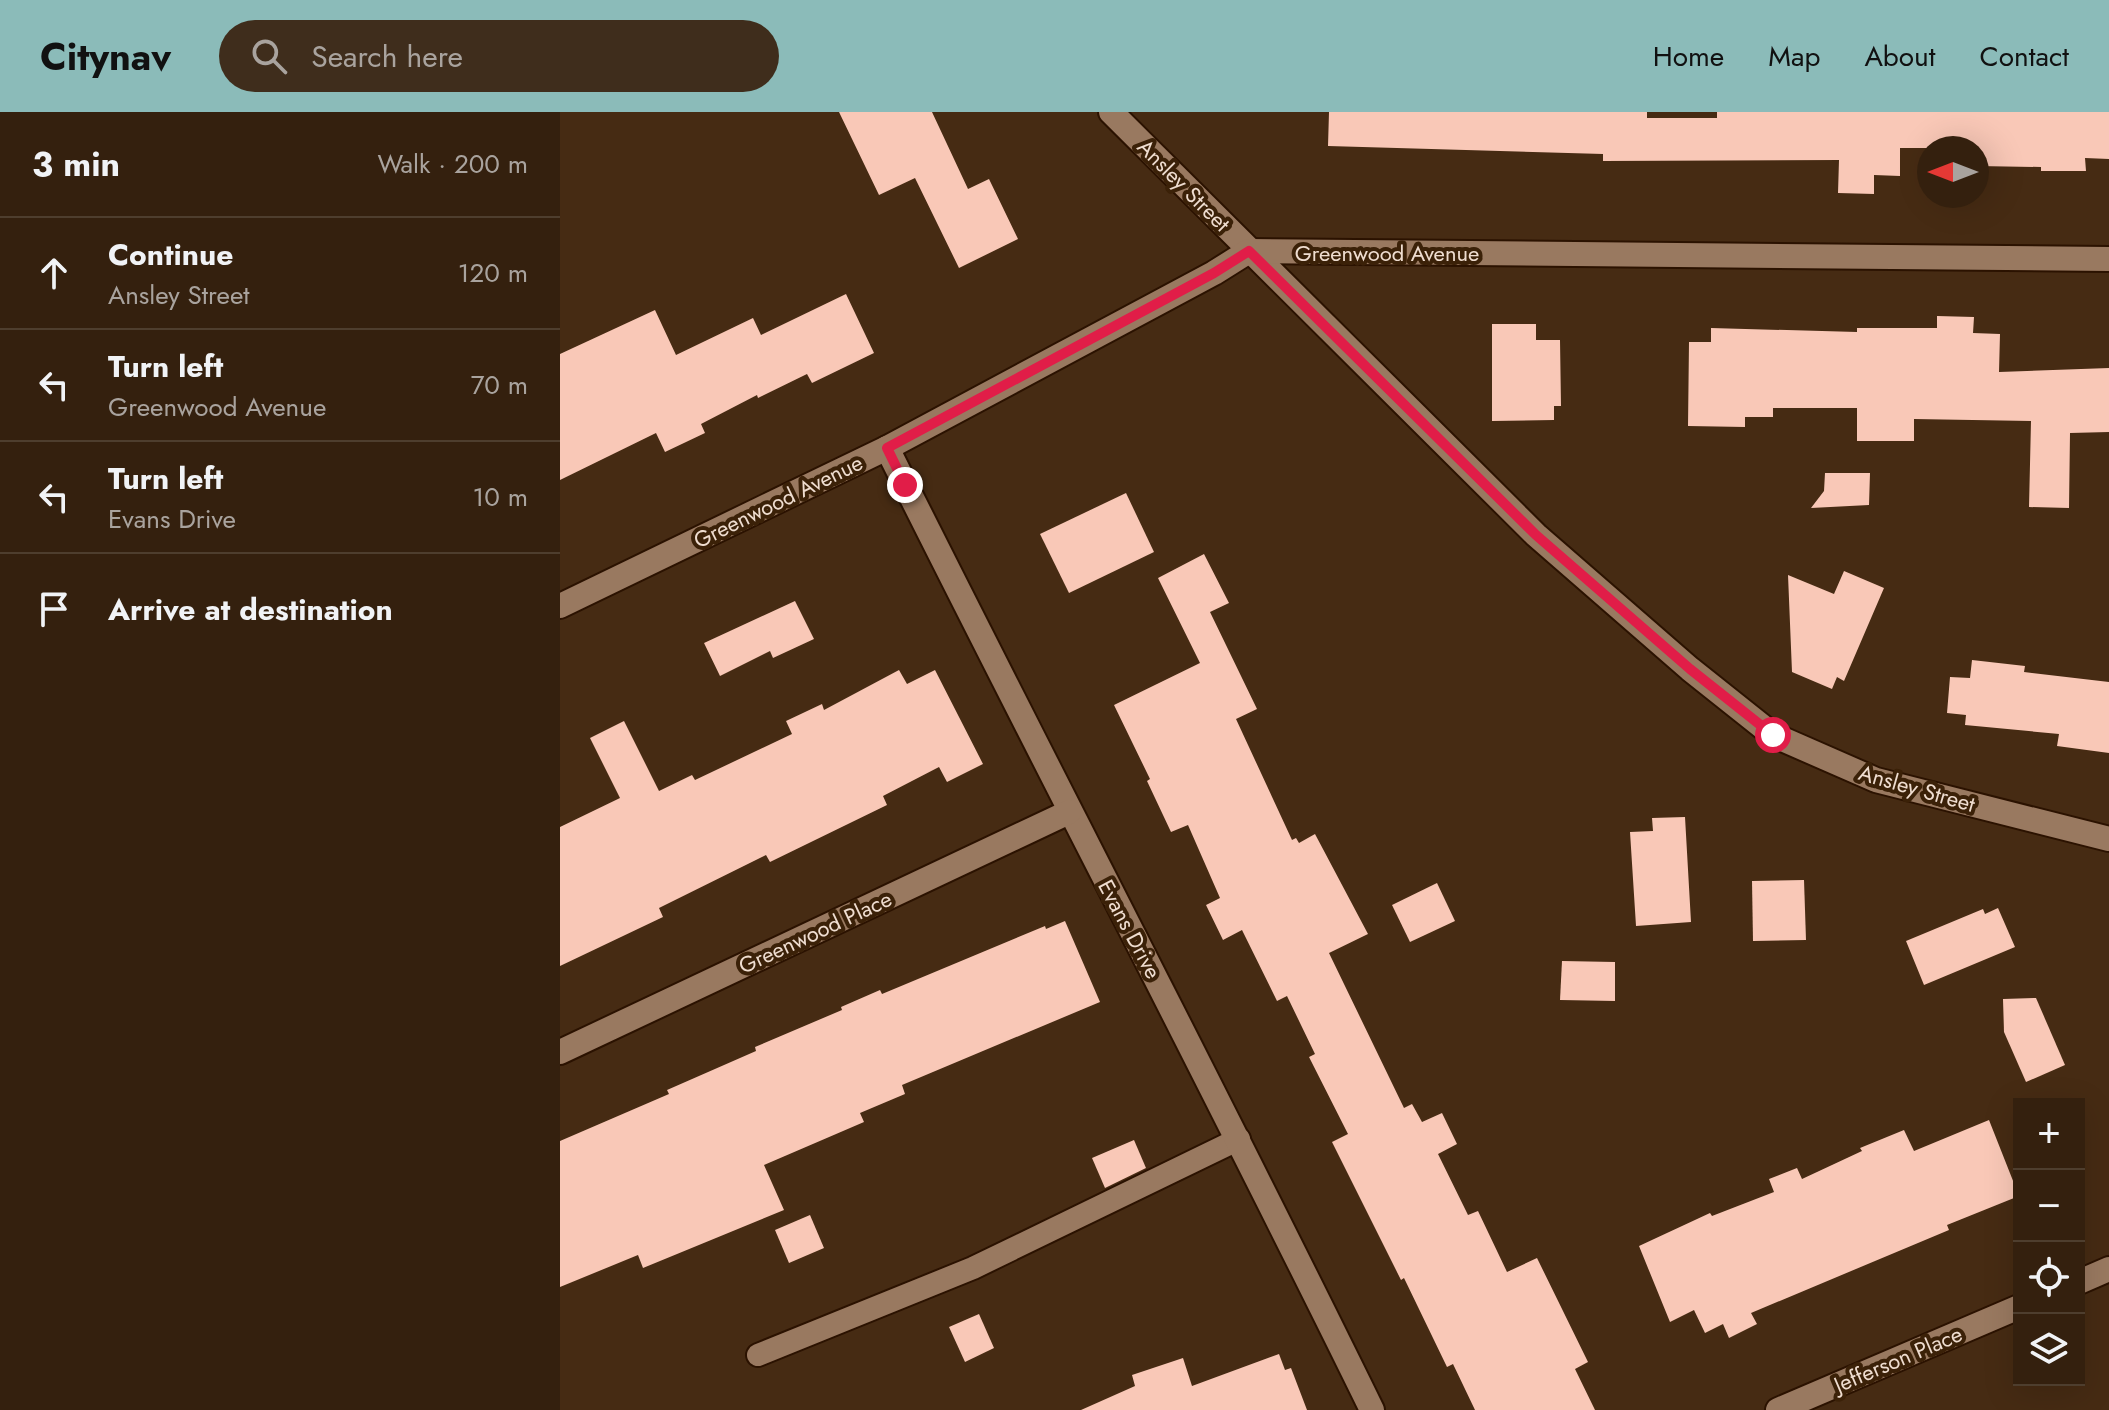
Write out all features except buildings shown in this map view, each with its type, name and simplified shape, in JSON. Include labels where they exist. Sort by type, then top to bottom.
[{"type":"street","name":"Ansley Street","points":[[1111,112],[1536,535],[1690,669],[1773,735],[1876,780],[2109,839]]},
{"type":"street","name":"Greenwood Avenue","points":[[560,606],[887,448],[1214,273],[1249,251],[2109,259]]},
{"type":"street","name":"Evans Drive","points":[[887,448],[1069,812],[1239,1139],[1372,1410]]},
{"type":"street","name":"Greenwood Place","points":[[560,1052],[1069,812]]},
{"type":"street","points":[[2085,1279],[2109,1269]]},
{"type":"street","name":"Jefferson Place","points":[[1778,1410],[2013,1310]]},
{"type":"lane","points":[[758,1355],[973,1268],[1239,1139]]},
{"type":"route","points":[[905,485],[887,448],[1214,273],[1249,251],[1536,535],[1690,669],[1773,735]]}]
